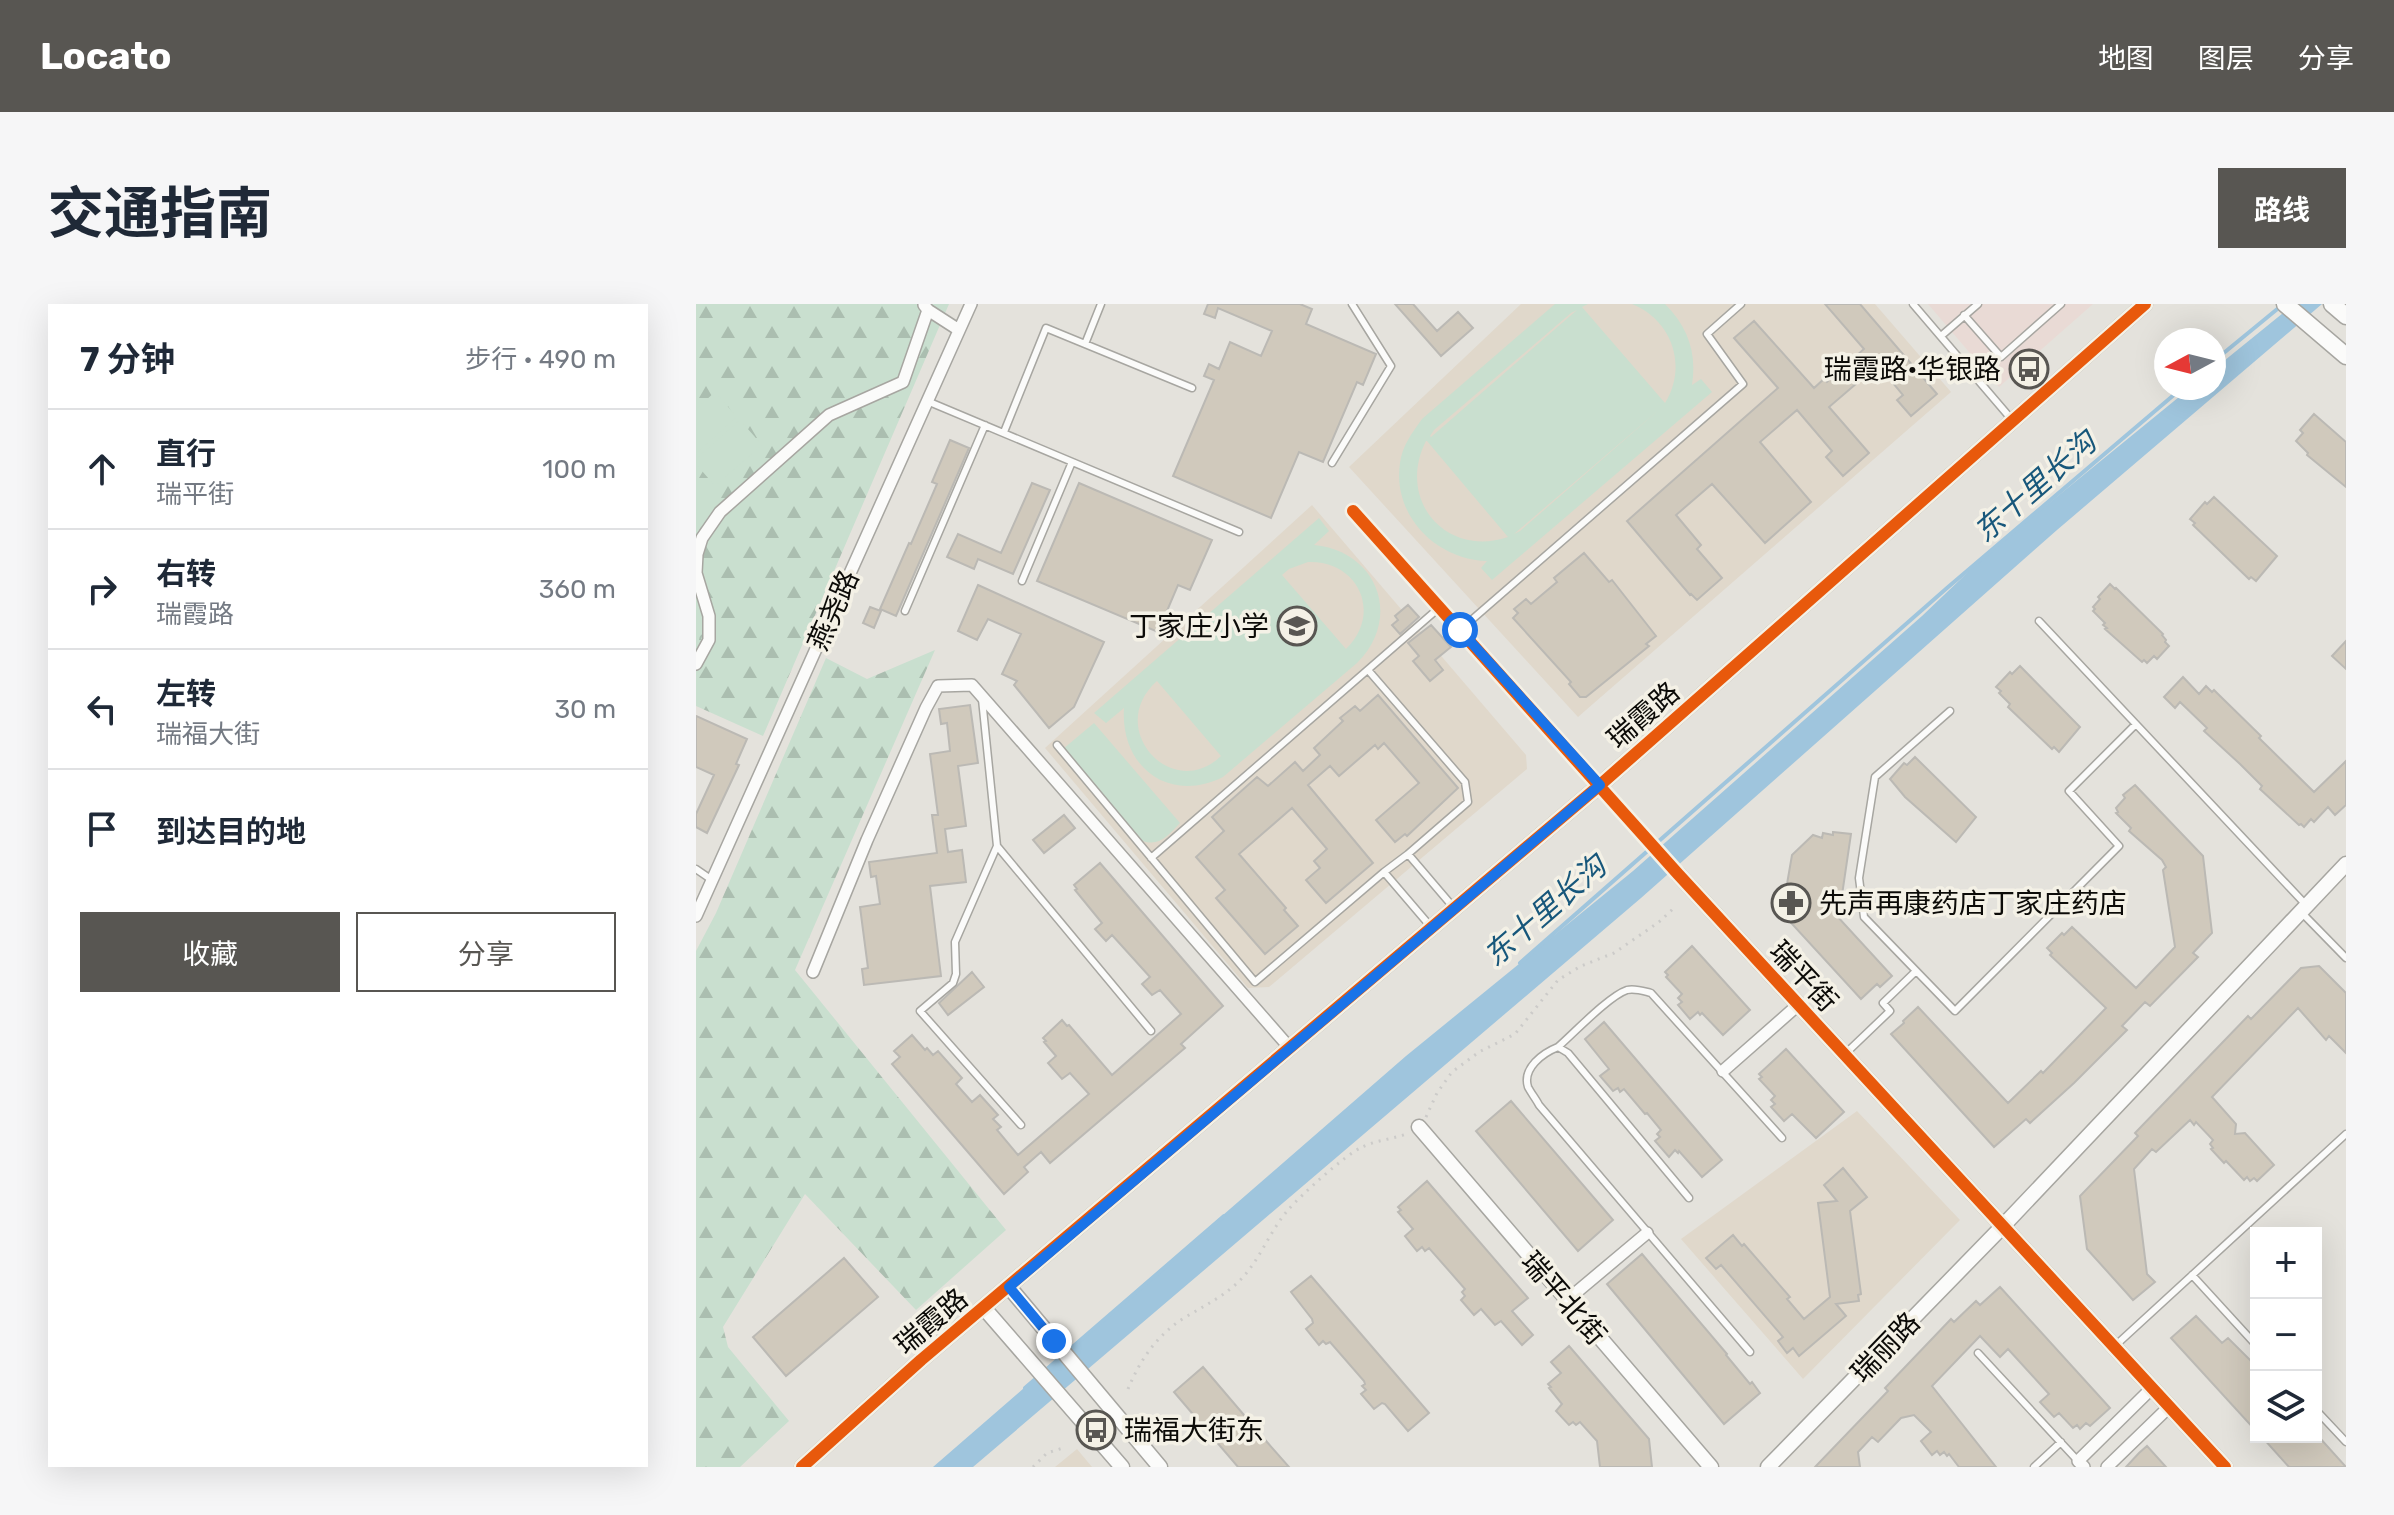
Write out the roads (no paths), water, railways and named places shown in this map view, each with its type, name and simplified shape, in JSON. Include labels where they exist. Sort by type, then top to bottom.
[{"type":"main road","points":[[2285,304],[2346,356]]},
{"type":"main road","points":[[2332,304],[2346,316]]},
{"type":"street","name":"燕尧路","points":[[696,916],[971,304]]},
{"type":"street","name":"瑞霞路","points":[[802,1467],[921,1360],[1600,785],[2145,304]]},
{"type":"street","points":[[696,664],[709,640],[709,616],[696,573],[697,554],[702,538],[720,512],[829,415],[903,382],[926,307],[959,330]]},
{"type":"street","name":"瑞平街","points":[[1353,511],[1678,874],[2225,1467]]},
{"type":"street","points":[[813,972],[867,840],[938,686],[972,685],[1289,1047]]},
{"type":"street","name":"瑞丽路","points":[[1768,1467],[2002,1227],[2346,864]]},
{"type":"street","points":[[1723,1071],[1798,1005]]},
{"type":"street","name":"瑞平北街","points":[[1419,1127],[1711,1467]]},
{"type":"street","points":[[1566,1301],[1647,1233]]},
{"type":"street","points":[[1009,1287],[1160,1467]]},
{"type":"street","points":[[984,1308],[1122,1467]]},
{"type":"street","points":[[2081,1464],[2152,1388]]},
{"type":"street","points":[[2107,1467],[2169,1407]]},
{"type":"lane","points":[[1085,344],[1101,304]]},
{"type":"lane","points":[[1332,463],[1391,366],[1352,304]]},
{"type":"lane","points":[[1460,630],[1743,384],[1707,334],[1741,304]]},
{"type":"lane","points":[[1913,304],[2013,421]]},
{"type":"lane","points":[[1941,336],[1978,304]]},
{"type":"lane","points":[[1964,315],[2001,357],[2061,304]]},
{"type":"lane","points":[[1004,432],[1046,328],[1192,388]]},
{"type":"lane","points":[[927,401],[1239,532]]},
{"type":"lane","points":[[905,611],[985,425]]},
{"type":"lane","points":[[1022,581],[1072,462]]},
{"type":"lane","points":[[1151,858],[1440,607]]},
{"type":"lane","points":[[2039,621],[2346,958]]},
{"type":"lane","points":[[1057,745],[1255,982],[1468,802],[1465,782],[1368,670]]},
{"type":"lane","points":[[981,695],[997,846],[955,942],[956,974],[953,983],[920,1011],[1021,1125]]},
{"type":"lane","points":[[1950,711],[1875,777],[1859,878],[1864,917],[1955,1011],[2119,846],[2069,791],[2136,724]]},
{"type":"lane","points":[[997,846],[1151,1031]]},
{"type":"lane","points":[[1408,854],[1454,908]]},
{"type":"lane","points":[[696,869],[712,880]]},
{"type":"lane","points":[[1384,872],[1431,927]]},
{"type":"lane","points":[[1844,1055],[1890,1011],[1883,1003],[1916,971]]},
{"type":"lane","points":[[1750,1352],[1539,1105],[1526,1076],[1551,1050],[1617,995],[1629,989],[1641,990],[1651,993],[1782,1138]]},
{"type":"lane","points":[[1558,1047],[1568,1053],[1689,1198]]},
{"type":"lane","points":[[2114,1347],[2346,1134]]},
{"type":"lane","points":[[2192,1275],[2250,1338]]},
{"type":"lane","points":[[1978,1353],[2081,1464]]},
{"type":"lane","points":[[2322,1416],[2346,1442]]},
{"type":"lane","points":[[2034,1467],[2061,1442]]},
{"type":"water","points":[[2294,304],[2322,304],[2226,386],[2226,359]]},
{"type":"water","points":[[2175,400],[2209,400],[2057,530],[1641,898],[973,1467],[933,1467],[1406,1056],[1633,871],[1922,616],[1988,553]]},
{"type":"waterway","name":"东十里长沟","points":[[2226,351],[2281,306]]},
{"type":"waterway","name":"东十里长沟","points":[[1520,963],[1947,588],[2168,400]]},
{"type":"waterway","name":"东十里长沟","points":[[1025,1388],[1224,1216]]},
{"type":"place","name":"瑞霞路·华银路","points":[[2029,369]]},
{"type":"place","name":"丁家庄小学","points":[[1297,626]]},
{"type":"place","name":"先声再康药店丁家庄药店","points":[[1791,903]]},
{"type":"place","name":"瑞福大街东","points":[[1096,1430]]}]
